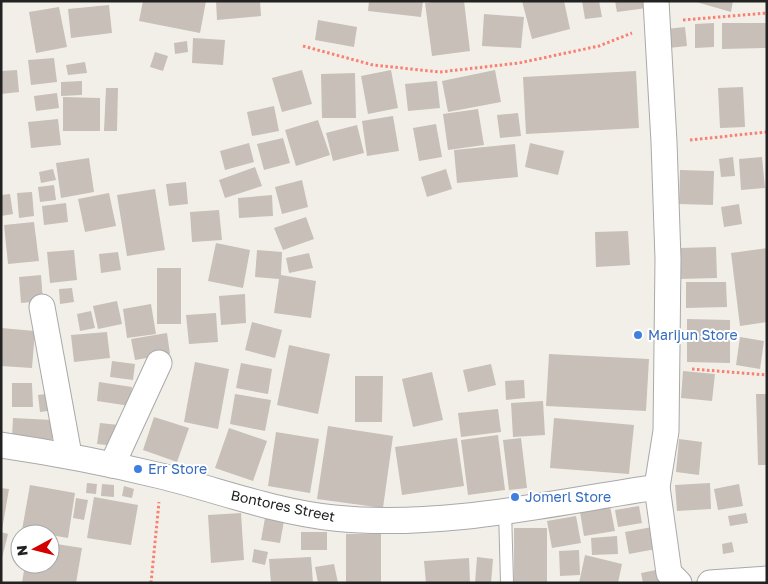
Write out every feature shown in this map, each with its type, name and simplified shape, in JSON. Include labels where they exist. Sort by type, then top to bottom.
[{"type":"street","points":[[656,12],[664,142],[668,259],[666,431],[657,487],[669,573],[679,583]]},
{"type":"street","points":[[42,306],[69,455]]},
{"type":"street","points":[[112,465],[159,363]]},
{"type":"street","name":"Bontores Street","points":[[1,445],[69,455],[161,476],[270,505],[333,518],[410,522],[657,487]]},
{"type":"street","points":[[710,583],[767,579]]},
{"type":"lane","points":[[505,510],[507,583]]},
{"type":"path","points":[[303,46],[373,65],[440,72],[519,63],[599,46],[656,12],[767,13]]},
{"type":"path","points":[[664,142],[767,132]]},
{"type":"path","points":[[666,367],[767,375]]},
{"type":"path","points":[[151,583],[161,476]]},
{"type":"building","points":[[143,1],[206,1],[200,33],[139,21]]},
{"type":"building","points":[[216,1],[260,1],[261,16],[217,20]]},
{"type":"building","points":[[369,1],[423,1],[421,17],[368,11]]},
{"type":"building","points":[[464,1],[470,51],[432,56],[425,3]]},
{"type":"building","points":[[522,1],[564,1],[570,29],[532,39]]},
{"type":"building","points":[[582,1],[599,1],[602,17],[585,19]]},
{"type":"building","points":[[615,1],[653,1],[654,7],[617,12]]},
{"type":"building","points":[[693,1],[733,1],[731,12]]},
{"type":"building","points":[[109,5],[112,33],[71,38],[68,9]]},
{"type":"building","points":[[59,7],[67,47],[36,53],[29,12]]},
{"type":"building","points":[[484,14],[524,17],[521,48],[482,46]]},
{"type":"building","points":[[318,20],[357,27],[354,47],[315,40]]},
{"type":"building","points":[[714,23],[714,47],[695,48],[695,24]]},
{"type":"building","points":[[722,23],[767,23],[767,48],[722,49]]},
{"type":"building","points":[[685,27],[687,46],[669,48],[666,29]]},
{"type":"building","points":[[193,38],[225,40],[223,65],[192,63]]},
{"type":"building","points":[[187,41],[188,52],[175,54],[174,43]]},
{"type":"building","points":[[155,52],[168,56],[163,71],[150,67]]},
{"type":"building","points":[[54,58],[57,82],[31,85],[28,60]]},
{"type":"building","points":[[85,62],[87,73],[68,75],[66,65]]},
{"type":"building","points":[[17,70],[19,92],[1,94],[1,71]]},
{"type":"building","points":[[302,70],[312,104],[282,112],[272,78]]},
{"type":"building","points":[[391,70],[398,108],[368,114],[361,76]]},
{"type":"building","points":[[495,70],[501,102],[448,112],[442,81]]},
{"type":"building","points":[[636,71],[639,128],[526,134],[523,77]]},
{"type":"building","points":[[355,73],[356,118],[322,118],[321,74]]},
{"type":"building","points":[[82,81],[82,95],[61,96],[61,82]]},
{"type":"building","points":[[437,81],[440,108],[408,111],[405,84]]},
{"type":"building","points":[[743,87],[745,127],[720,128],[718,88]]},
{"type":"building","points":[[106,88],[118,88],[117,131],[104,131]]},
{"type":"building","points":[[57,93],[59,108],[36,111],[34,96]]},
{"type":"building","points":[[63,97],[100,98],[100,131],[63,131]]},
{"type":"building","points":[[274,106],[279,131],[252,136],[247,112]]},
{"type":"building","points":[[478,109],[484,145],[448,150],[443,114]]},
{"type":"building","points":[[518,113],[521,136],[500,138],[497,115]]},
{"type":"building","points":[[393,116],[399,151],[367,156],[362,121]]},
{"type":"building","points":[[58,119],[61,145],[31,148],[28,122]]},
{"type":"building","points":[[318,120],[330,155],[296,166],[285,130]]},
{"type":"building","points":[[436,124],[442,157],[419,161],[413,128]]},
{"type":"building","points":[[357,125],[364,153],[333,161],[326,133]]},
{"type":"building","points":[[283,138],[290,163],[264,170],[257,144]]},
{"type":"building","points":[[249,143],[254,162],[225,170],[220,151]]},
{"type":"building","points":[[530,143],[564,151],[558,175],[525,167]]},
{"type":"building","points":[[515,144],[518,177],[457,183],[454,150]]},
{"type":"building","points":[[733,157],[735,176],[721,177],[719,159]]},
{"type":"building","points":[[762,157],[765,188],[741,190],[739,159]]},
{"type":"building","points":[[89,158],[94,192],[61,198],[56,163]]},
{"type":"building","points":[[255,167],[262,186],[225,198],[219,180]]},
{"type":"building","points":[[53,169],[56,180],[41,183],[39,172]]},
{"type":"building","points":[[446,169],[452,189],[427,197],[421,177]]},
{"type":"building","points":[[680,170],[714,171],[713,205],[679,204]]},
{"type":"building","points":[[302,180],[308,207],[282,214],[275,187]]},
{"type":"building","points":[[186,182],[188,204],[169,206],[166,184]]},
{"type":"building","points":[[54,185],[56,200],[40,202],[38,187]]},
{"type":"building","points":[[155,189],[165,250],[127,256],[117,195]]},
{"type":"building","points":[[32,192],[34,216],[19,218],[17,193]]},
{"type":"building","points":[[109,193],[116,226],[85,232],[78,199]]},
{"type":"building","points":[[10,194],[13,214],[1,216],[1,195]]},
{"type":"building","points":[[272,195],[273,216],[239,218],[238,198]]},
{"type":"building","points":[[66,203],[68,222],[44,225],[42,206]]},
{"type":"building","points":[[739,204],[742,224],[724,227],[721,207]]},
{"type":"building","points":[[219,210],[222,240],[192,242],[190,212]]},
{"type":"building","points":[[306,217],[314,239],[283,250],[274,228]]},
{"type":"building","points":[[34,222],[39,261],[8,264],[4,225]]},
{"type":"building","points":[[628,231],[630,265],[596,267],[595,232]]},
{"type":"building","points":[[216,243],[250,250],[243,288],[208,281]]},
{"type":"building","points":[[716,247],[717,278],[679,279],[679,248]]},
{"type":"building","points":[[767,248],[767,322],[740,326],[731,253]]},
{"type":"building","points":[[74,250],[77,280],[50,283],[47,252]]},
{"type":"building","points":[[257,250],[282,252],[281,275],[316,281],[311,318],[274,313],[279,279],[255,277]]},
{"type":"building","points":[[118,252],[121,270],[101,273],[99,254]]},
{"type":"building","points":[[309,253],[313,268],[289,273],[286,258]]},
{"type":"building","points":[[157,268],[181,268],[181,324],[157,324]]},
{"type":"building","points":[[41,275],[43,301],[21,303],[19,277]]},
{"type":"building","points":[[686,282],[726,282],[727,307],[686,308]]},
{"type":"building","points":[[72,288],[74,302],[60,304],[59,289]]},
{"type":"building","points":[[245,294],[246,323],[221,325],[219,296]]},
{"type":"building","points":[[117,301],[122,324],[98,329],[93,306]]},
{"type":"building","points":[[151,304],[156,334],[127,338],[123,309]]},
{"type":"building","points":[[91,311],[95,328],[80,331],[77,314]]},
{"type":"building","points":[[216,313],[218,342],[189,344],[186,315]]},
{"type":"building","points":[[687,319],[730,320],[730,363],[687,362]]},
{"type":"building","points":[[252,322],[282,330],[275,358],[245,350]]},
{"type":"building","points":[[1,328],[35,331],[32,368],[1,366]]},
{"type":"building","points":[[107,332],[110,358],[74,362],[71,335]]},
{"type":"building","points":[[167,333],[170,354],[135,360],[131,339]]},
{"type":"building","points":[[740,337],[764,341],[760,369],[736,365]]},
{"type":"building","points":[[289,345],[330,354],[318,414],[277,405]]},
{"type":"building","points":[[549,354],[649,359],[646,411],[546,406]]},
{"type":"building","points":[[112,361],[135,364],[133,380],[110,377]]},
{"type":"building","points":[[195,362],[229,369],[218,429],[184,422]]},
{"type":"building","points":[[241,363],[272,369],[268,394],[236,388]]},
{"type":"building","points":[[491,364],[496,385],[468,392],[463,370]]},
{"type":"building","points":[[683,371],[715,374],[712,401],[681,398]]},
{"type":"building","points":[[432,372],[443,420],[413,427],[402,379]]},
{"type":"building","points":[[355,376],[383,376],[382,422],[355,422]]},
{"type":"building","points":[[524,380],[525,398],[506,400],[505,381]]},
{"type":"building","points":[[99,382],[132,387],[130,406],[97,401]]},
{"type":"building","points":[[12,383],[32,383],[33,407],[12,407]]},
{"type":"building","points":[[53,393],[55,410],[40,412],[38,395]]},
{"type":"building","points":[[235,394],[271,400],[265,431],[230,424]]},
{"type":"building","points":[[756,394],[767,394],[767,465],[758,465]]},
{"type":"building","points":[[543,401],[545,435],[513,437],[511,403]]},
{"type":"building","points":[[498,409],[501,432],[461,437],[458,413]]},
{"type":"building","points":[[154,417],[189,428],[177,462],[143,450]]},
{"type":"building","points":[[13,418],[53,420],[52,440],[12,437]]},
{"type":"building","points":[[554,418],[634,425],[629,474],[550,468]]},
{"type":"building","points":[[100,423],[119,425],[116,446],[97,444]]},
{"type":"building","points":[[328,426],[393,436],[383,508],[317,499]]},
{"type":"building","points":[[229,428],[267,441],[253,481],[215,468]]},
{"type":"building","points":[[276,432],[319,439],[310,493],[268,486]]},
{"type":"building","points":[[498,435],[505,490],[468,495],[461,440]]},
{"type":"building","points":[[457,438],[464,486],[402,495],[395,447]]},
{"type":"building","points":[[521,438],[527,488],[509,490],[503,440]]},
{"type":"building","points":[[679,439],[702,442],[699,475],[676,472]]},
{"type":"building","points":[[87,483],[97,484],[96,494],[86,493]]},
{"type":"building","points":[[710,483],[711,509],[677,511],[675,485]]},
{"type":"building","points":[[102,484],[114,485],[114,497],[101,496]]},
{"type":"building","points":[[739,484],[743,506],[718,510],[714,489]]},
{"type":"building","points":[[30,485],[75,493],[68,538],[60,537],[60,524],[23,524]]},
{"type":"building","points":[[124,486],[134,489],[132,498],[122,496]]},
{"type":"building","points":[[1,488],[9,489],[2,530],[1,530]]},
{"type":"building","points":[[94,497],[138,505],[131,545],[87,538]]},
{"type":"building","points":[[76,498],[88,500],[84,520],[73,518]]},
{"type":"building","points":[[610,506],[615,531],[584,536],[580,512]]},
{"type":"building","points":[[639,506],[642,523],[618,527],[615,510]]},
{"type":"building","points":[[241,513],[244,560],[211,563],[208,515]]},
{"type":"building","points":[[746,513],[748,523],[730,526],[728,516]]},
{"type":"building","points":[[576,516],[581,543],[552,548],[547,521]]},
{"type":"building","points":[[265,518],[284,521],[280,543],[261,540]]},
{"type":"building","points":[[652,527],[656,549],[629,554],[625,532]]},
{"type":"building","points":[[514,528],[547,528],[547,582],[514,582]]},
{"type":"building","points":[[1,532],[8,534],[2,558],[1,558]]},
{"type":"building","points":[[301,532],[327,532],[327,550],[301,550]]},
{"type":"building","points":[[346,534],[381,534],[381,583],[346,583]]},
{"type":"building","points":[[617,536],[618,554],[592,555],[591,538]]},
{"type":"building","points":[[732,542],[734,552],[723,554],[722,544]]},
{"type":"building","points":[[60,545],[82,548],[76,583],[22,583],[23,574],[60,574]]},
{"type":"building","points":[[254,549],[268,552],[265,565],[252,562]]},
{"type":"building","points":[[579,550],[580,575],[560,576],[559,551]]},
{"type":"building","points":[[585,555],[622,564],[618,583],[579,583]]},
{"type":"building","points":[[311,557],[313,583],[271,583],[269,559]]},
{"type":"building","points":[[477,557],[493,559],[491,583],[475,583]]},
{"type":"building","points":[[469,558],[470,583],[426,583],[424,561]]},
{"type":"building","points":[[334,564],[338,583],[318,583],[315,567]]},
{"type":"building","points":[[661,569],[663,583],[643,583],[641,573]]},
{"type":"place","name":"Marijun Store","points":[[638,335]]},
{"type":"place","name":"Err Store","points":[[138,469]]},
{"type":"place","name":"Jomerl Store","points":[[515,497]]}]
